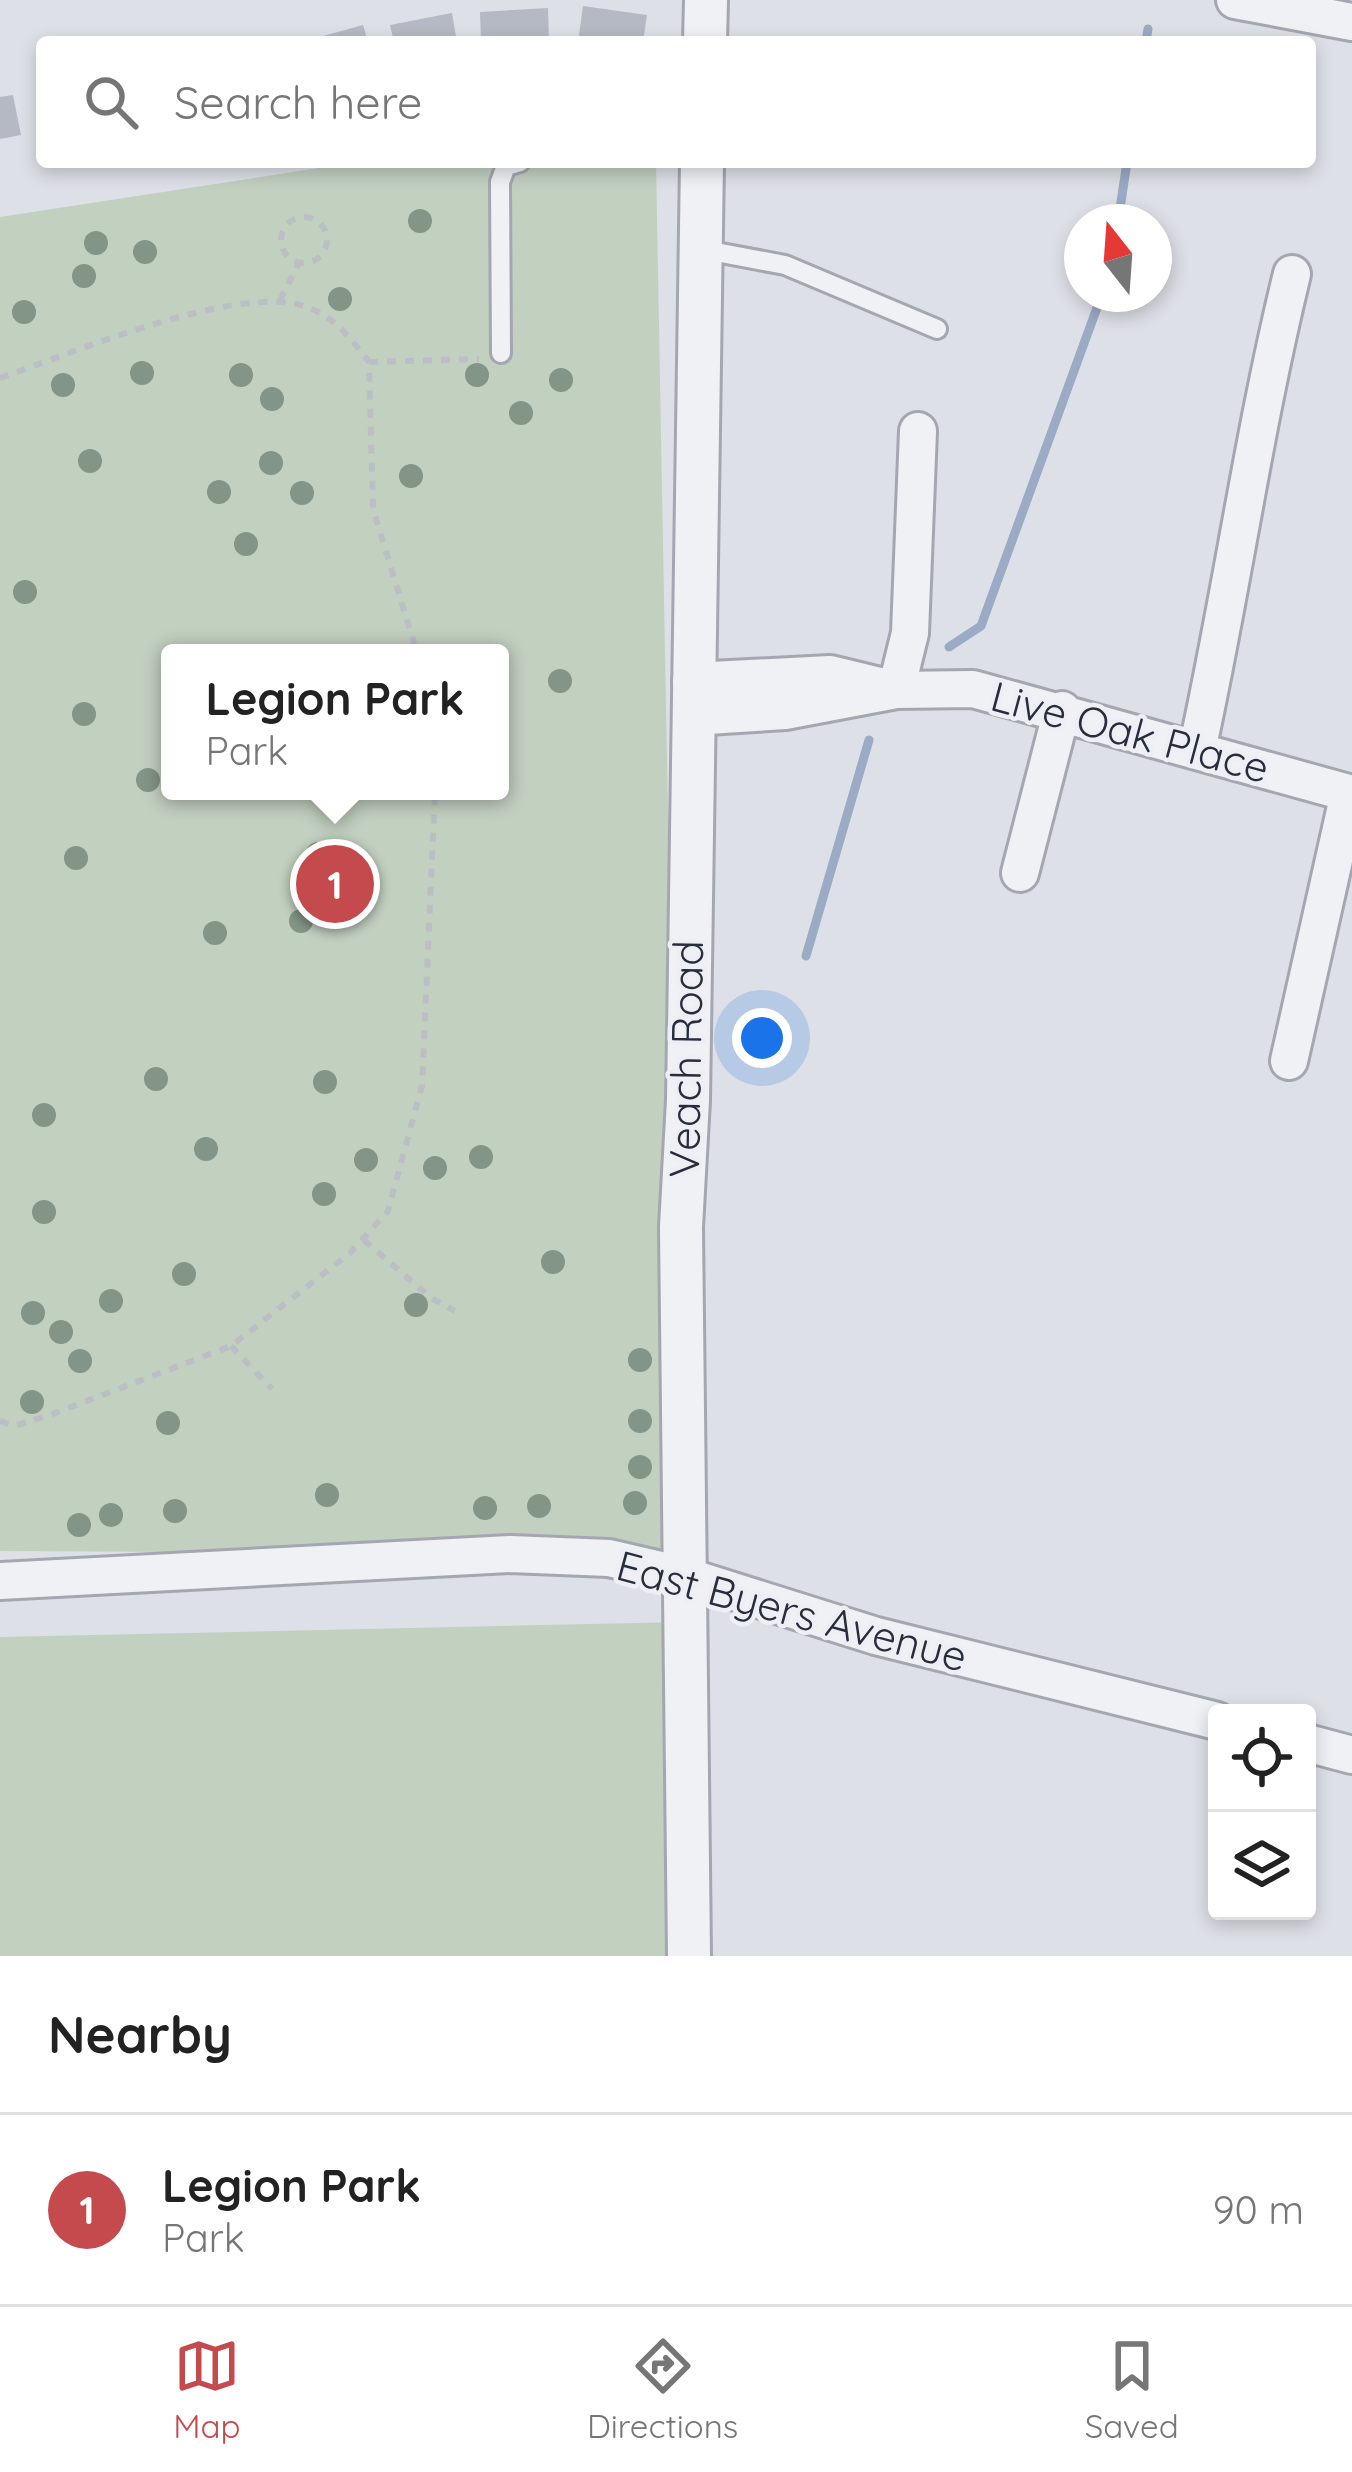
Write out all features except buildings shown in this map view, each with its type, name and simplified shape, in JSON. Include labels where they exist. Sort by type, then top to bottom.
[{"type":"street","points":[[705,36],[706,0]]},
{"type":"street","points":[[1235,0],[1352,22]]},
{"type":"street","name":"Veach Road","points":[[689,1956],[681,1227],[688,1100],[702,168]]},
{"type":"street","points":[[1197,750],[1222,638],[1255,428],[1292,274]]},
{"type":"street","points":[[691,699],[830,674],[896,690],[910,633],[918,431]]},
{"type":"street","name":"Live Oak Place","points":[[691,699],[785,711],[896,690],[973,689],[1351,793]]},
{"type":"street","points":[[1020,873],[1062,710]]},
{"type":"street","points":[[1289,1061],[1351,793]]},
{"type":"street","name":"East Byers Avenue","points":[[0,1581],[510,1554],[609,1558],[682,1575],[876,1636],[1208,1719]]},
{"type":"street","points":[[1316,1745],[1352,1755]]},
{"type":"lane","points":[[501,353],[500,182],[505,168]]},
{"type":"lane","points":[[700,249],[785,265],[937,329]]},
{"type":"path","points":[[311,218],[326,233],[326,248],[311,263],[298,263],[284,252],[281,237],[289,222],[311,218]]},
{"type":"path","points":[[280,301],[298,263]]},
{"type":"path","points":[[0,379],[232,304],[280,301],[329,318],[369,362],[373,509],[413,644]]},
{"type":"path","points":[[369,362],[462,361],[501,353]]},
{"type":"path","points":[[0,1432],[231,1346],[364,1240],[388,1211],[422,1086],[435,800]]},
{"type":"path","points":[[364,1240],[431,1298],[455,1311]]},
{"type":"path","points":[[231,1346],[272,1389]]},
{"type":"path","points":[[0,1420],[14,1426]]},
{"type":"green space","points":[[319,168],[656,168],[682,1575],[510,1554],[0,1551],[0,217]]},
{"type":"green space","points":[[683,1622],[693,1956],[0,1956],[0,1637]]},
{"type":"waterway","points":[[1147,36],[1148,29]]},
{"type":"waterway","points":[[1121,204],[1126,168]]},
{"type":"waterway","points":[[949,647],[981,626],[1095,312]]},
{"type":"waterway","points":[[806,956],[869,740]]},
{"type":"place","name":"Legion Park","points":[[335,884]]}]
